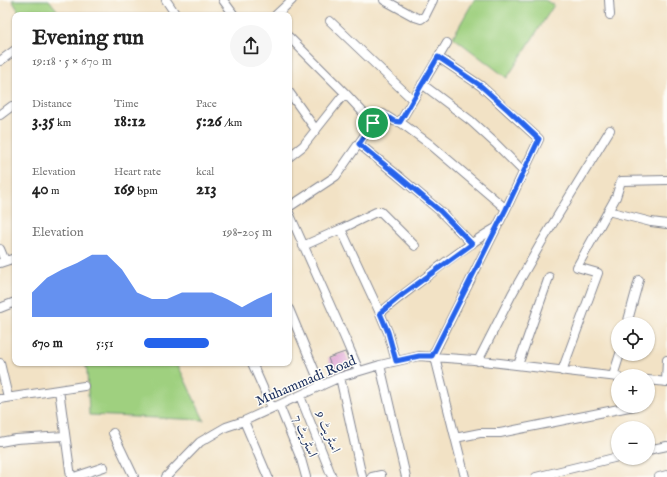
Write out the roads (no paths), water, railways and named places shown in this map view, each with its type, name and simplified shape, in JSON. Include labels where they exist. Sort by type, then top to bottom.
[{"type":"street","points":[[166,0],[174,12]]},
{"type":"street","points":[[223,0],[232,12]]},
{"type":"street","points":[[279,12],[292,0]]},
{"type":"street","points":[[384,0],[421,19],[425,16],[433,0]]},
{"type":"street","points":[[609,0],[610,15]]},
{"type":"street","points":[[330,21],[413,100]]},
{"type":"street","points":[[292,40],[373,123]]},
{"type":"street","points":[[400,122],[447,43]]},
{"type":"street","points":[[0,61],[12,52]]},
{"type":"street","points":[[438,57],[481,86],[539,139],[434,357],[465,477]]},
{"type":"street","points":[[422,84],[471,121],[524,172]]},
{"type":"street","points":[[292,155],[303,146],[345,93]]},
{"type":"street","points":[[292,96],[316,130]]},
{"type":"street","points":[[0,115],[12,106]]},
{"type":"street","points":[[292,205],[336,176],[378,116],[383,114],[394,121],[400,122],[431,145],[506,209]]},
{"type":"street","points":[[478,361],[512,294],[541,243],[610,130]]},
{"type":"street","points":[[359,144],[440,211],[472,244]]},
{"type":"street","points":[[562,371],[598,273],[577,268],[616,197],[621,181],[667,180]]},
{"type":"street","points":[[303,246],[341,230],[376,212],[381,212],[415,246]]},
{"type":"street","points":[[608,212],[651,222],[667,224]]},
{"type":"street","points":[[292,220],[359,371]]},
{"type":"street","points":[[380,313],[407,291],[496,228]]},
{"type":"street","points":[[341,230],[388,332],[396,361]]},
{"type":"street","points":[[0,249],[3,262]]},
{"type":"street","points":[[518,365],[549,277]]},
{"type":"street","points":[[630,317],[639,280]]},
{"type":"street","points":[[0,308],[12,303]]},
{"type":"street","points":[[292,317],[321,386]]},
{"type":"street","name":"Muhammadi Road","points":[[166,477],[200,442],[226,427],[244,421],[340,377],[396,361],[419,356],[434,357],[518,365],[611,376]]},
{"type":"street","points":[[655,381],[666,382],[667,360]]},
{"type":"street","points":[[0,364],[4,398],[84,386]]},
{"type":"street","points":[[380,365],[406,477]]},
{"type":"street","name":"اسٹریٹ 7","points":[[254,366],[301,459],[306,477]]},
{"type":"street","points":[[340,377],[362,477]]},
{"type":"street","points":[[59,390],[71,477]]},
{"type":"street","name":"اسٹریٹ 9","points":[[300,396],[332,477]]},
{"type":"street","points":[[455,438],[480,434],[500,433],[611,411]]},
{"type":"street","points":[[244,421],[268,477]]},
{"type":"street","points":[[113,433],[134,477]]},
{"type":"street","points":[[0,442],[16,439],[65,436]]},
{"type":"street","points":[[655,449],[667,446]]},
{"type":"street","points":[[536,477],[611,459]]},
{"type":"street","points":[[74,477],[104,467]]},
{"type":"street","points":[[372,477],[382,475]]},
{"type":"street","points":[[659,477],[667,475]]}]
